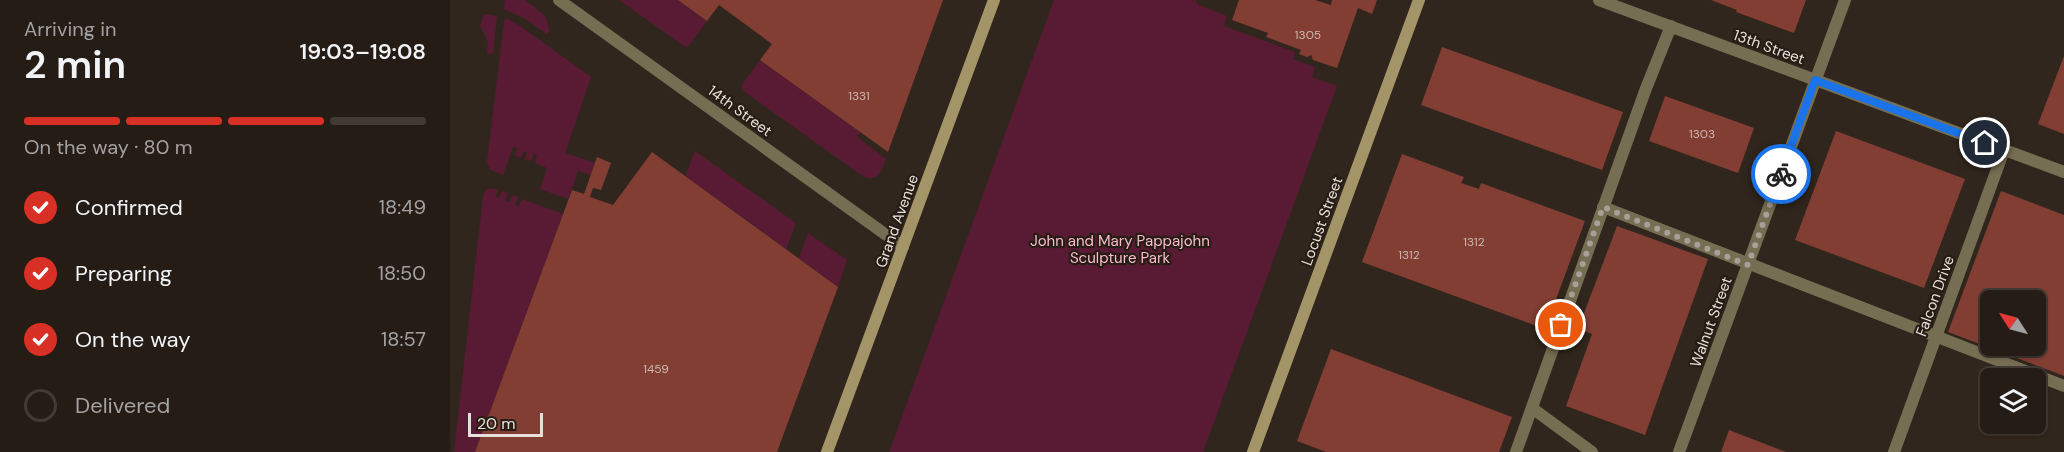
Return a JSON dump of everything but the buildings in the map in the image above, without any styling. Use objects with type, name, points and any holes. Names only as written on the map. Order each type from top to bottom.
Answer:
[{"type":"main road","name":"Grand Avenue","points":[[827,452],[994,0]]},
{"type":"main road","name":"Locust Street","points":[[1253,452],[1419,0]]},
{"type":"street","name":"14th Street","points":[[559,0],[903,247]]},
{"type":"street","name":"13th Street","points":[[1599,0],[2064,172]]},
{"type":"street","name":"Walnut Street","points":[[1679,452],[1845,0]]},
{"type":"street","points":[[1516,452],[1603,207],[1671,26]]},
{"type":"street","name":"Falcon Drive","points":[[1894,452],[2004,150]]},
{"type":"street","points":[[1603,207],[2064,386]]},
{"type":"street","points":[[1532,408],[1592,452]]},
{"type":"green space","points":[[505,0],[525,0],[545,16],[550,30],[547,34],[524,18],[504,9]]},
{"type":"green space","points":[[619,0],[678,0],[707,21],[687,48]]},
{"type":"green space","name":"John and Mary Pappajohn Sculpture Park","points":[[1054,0],[1196,0],[1197,4],[1227,16],[1224,26],[1295,52],[1293,59],[1315,67],[1312,77],[1337,86],[1203,452],[889,452]]},
{"type":"green space","points":[[484,14],[497,16],[493,54],[487,53],[488,42],[480,25]]},
{"type":"green space","points":[[506,18],[591,77],[565,153],[595,163],[591,175],[578,171],[568,199],[540,189],[547,168],[535,163],[537,155],[534,154],[531,161],[525,159],[527,152],[524,151],[521,158],[515,155],[517,148],[513,147],[503,175],[491,170],[487,162]]},
{"type":"green space","points":[[760,60],[860,132],[857,137],[886,159],[879,174],[873,178],[864,177],[745,92],[741,86]]},
{"type":"green space","points":[[695,151],[796,223],[786,249],[685,176]]},
{"type":"green space","points":[[487,189],[498,190],[496,197],[499,198],[502,191],[508,193],[505,201],[509,202],[512,195],[518,197],[515,205],[519,206],[522,199],[563,214],[475,452],[454,452],[483,196]]},
{"type":"green space","points":[[808,233],[847,260],[838,287],[799,258]]},
{"type":"way so far","points":[[1561,325],[1603,207],[1748,265],[1781,174]]},
{"type":"route","points":[[1781,174],[1815,80],[1985,143]]}]
